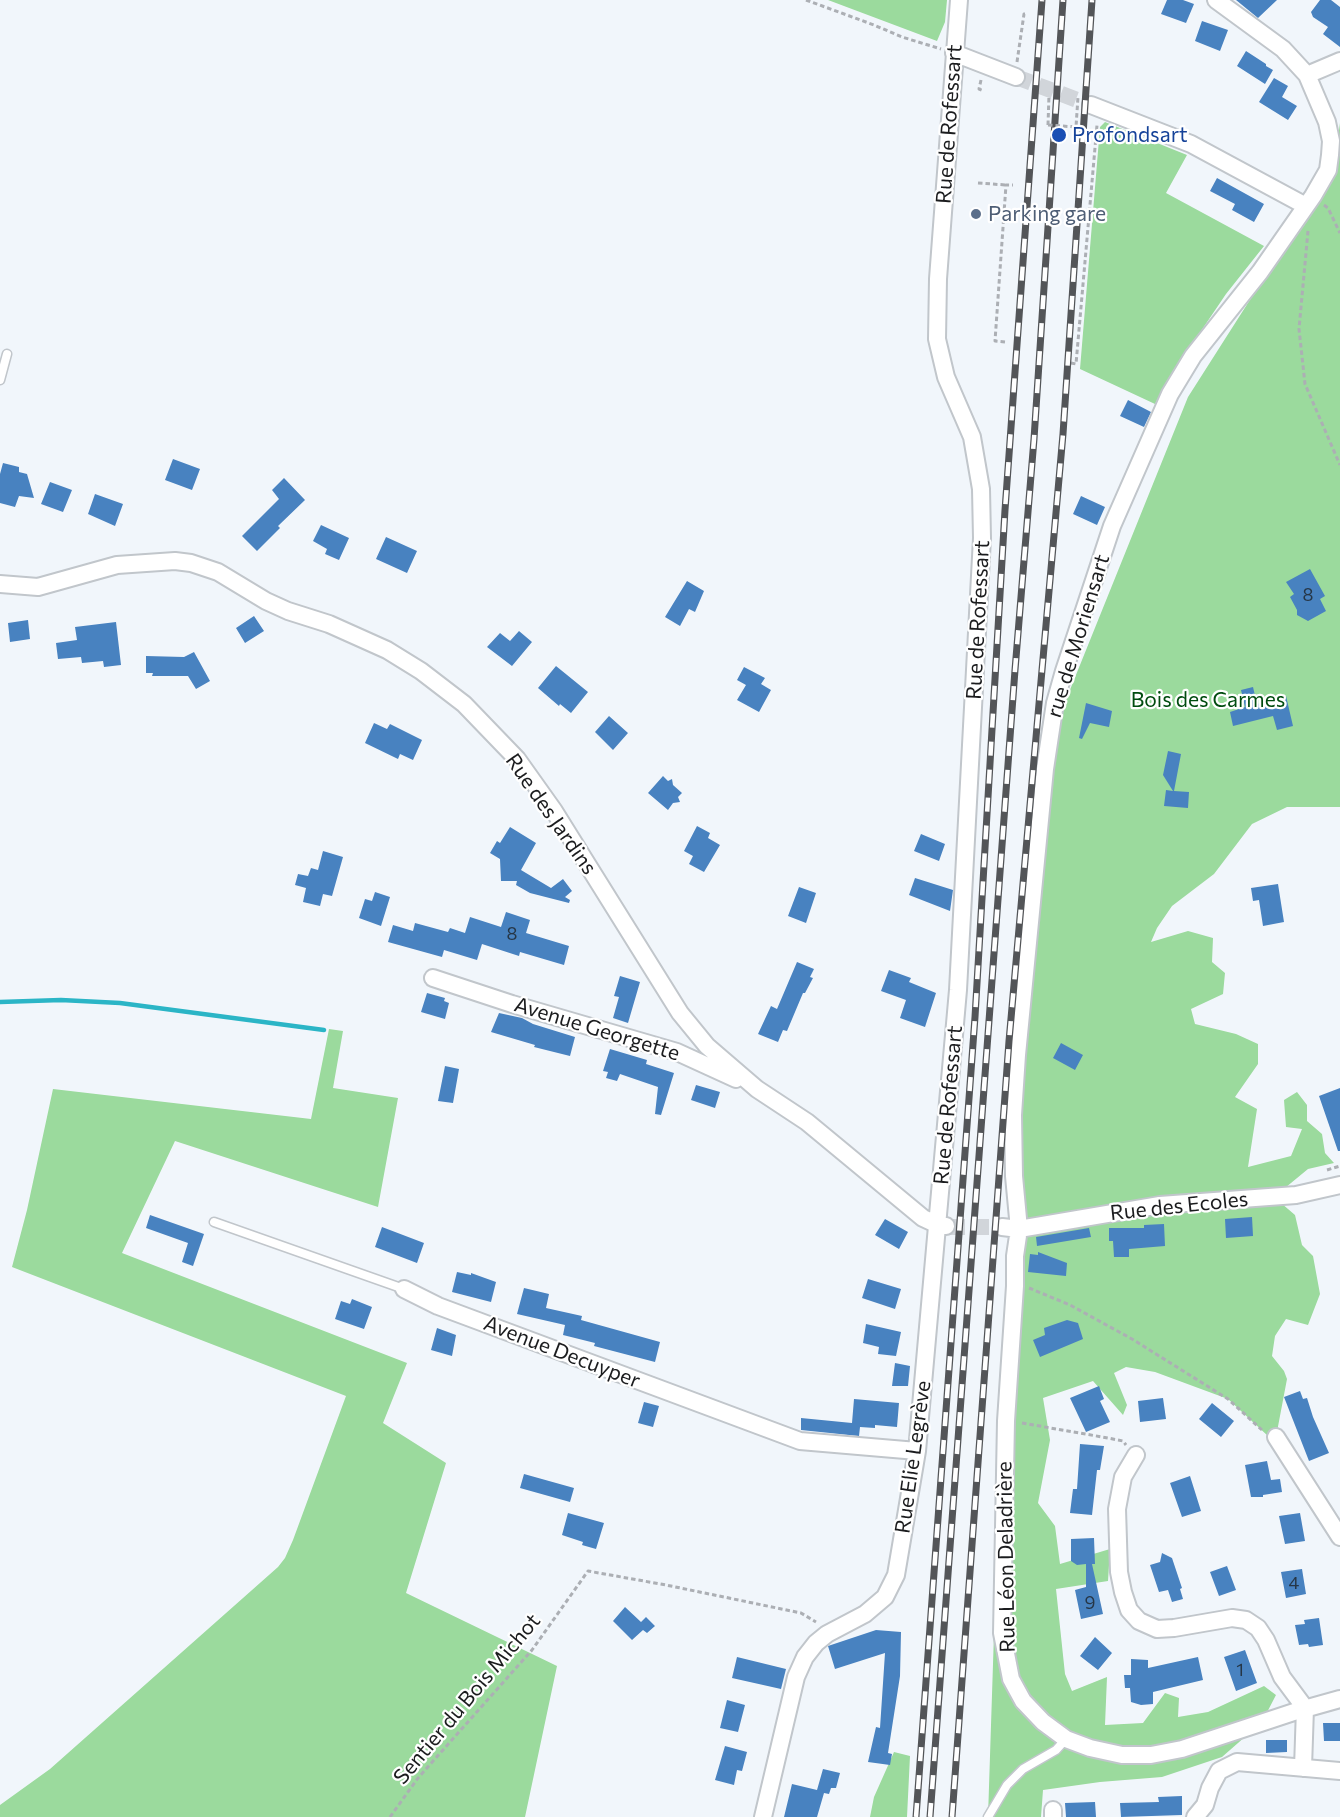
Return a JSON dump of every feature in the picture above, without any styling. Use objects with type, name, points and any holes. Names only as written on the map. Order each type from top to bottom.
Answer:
[{"type":"street","name":"Rue de Rofessart","points":[[935,1246],[944,1226],[982,538],[981,489],[972,437],[946,377],[937,339],[938,279],[959,0]]},
{"type":"street","points":[[1089,103],[1191,144],[1310,201],[1328,170],[1331,141],[1324,111],[1306,75],[1283,49],[1216,0]]},
{"type":"street","points":[[954,53],[1016,70]]},
{"type":"street","points":[[1306,75],[1340,61]]},
{"type":"street","name":"rue de Moriensart","points":[[1019,1229],[1014,1176],[1013,1116],[1017,1055],[1048,748],[1055,704],[1064,671],[1112,526],[1173,388],[1194,356],[1260,272],[1310,201]]},
{"type":"street","name":"Rue des Jardins","points":[[0,584],[38,587],[117,565],[175,561],[191,563],[218,572],[266,601],[288,611],[329,624],[387,650],[422,671],[464,704],[517,759],[554,812],[680,1013],[708,1046],[757,1089],[807,1122],[923,1218],[944,1226]]},
{"type":"street","name":"Avenue Georgette","points":[[433,978],[512,1004],[677,1052],[757,1089]]},
{"type":"street","name":"Rue des Ecoles","points":[[1019,1229],[1160,1205],[1296,1195],[1340,1185]]},
{"type":"street","points":[[1002,1227],[1019,1229]]},
{"type":"street","name":"Rue Léon Deladrière","points":[[1019,1229],[1015,1256],[1006,1421],[1002,1633],[1011,1679],[1023,1701],[1043,1722],[1066,1739],[1090,1748],[1122,1755],[1151,1755],[1182,1749],[1305,1708],[1340,1699]]},
{"type":"street","name":"Rue Elie Legrève","points":[[763,1817],[796,1677],[805,1657],[827,1634],[865,1614],[885,1597],[896,1575],[917,1451],[935,1246]]},
{"type":"street","name":"Avenue Decuyper","points":[[404,1289],[438,1306],[800,1441],[917,1451]]},
{"type":"street","points":[[1276,1437],[1340,1537]]},
{"type":"street","points":[[1136,1455],[1123,1477],[1118,1509],[1119,1572],[1130,1610],[1139,1621],[1157,1629],[1232,1618],[1249,1622],[1262,1632],[1282,1677],[1305,1708],[1303,1768]]},
{"type":"street","points":[[1195,1817],[1205,1805],[1210,1788],[1219,1772],[1237,1761],[1340,1770]]},
{"type":"lane","points":[[0,380],[7,354]]},
{"type":"lane","name":"Avenue Decuyper","points":[[214,1222],[404,1289]]},
{"type":"lane","points":[[988,1817],[1007,1785],[1023,1769],[1056,1750],[1066,1739]]},
{"type":"path","points":[[806,0],[902,37],[954,53]]},
{"type":"path","points":[[1016,70],[1024,14],[1028,14]]},
{"type":"path","points":[[1049,95],[1048,125],[1076,127],[1089,103]]},
{"type":"path","points":[[1071,363],[1076,364],[1089,103]]},
{"type":"path","points":[[978,183],[1012,185]]},
{"type":"path","points":[[1005,342],[995,341],[1006,184]]},
{"type":"path","points":[[1340,233],[1328,208],[1310,201],[1299,329],[1305,384],[1340,465]]},
{"type":"path","points":[[1015,1286],[1025,1286],[1046,1294],[1132,1339],[1228,1399],[1268,1436],[1276,1437]]},
{"type":"path","points":[[1006,1421],[1108,1438]]},
{"type":"path","name":"Sentier du Bois Michot","points":[[390,1817],[418,1778],[532,1650],[588,1571],[801,1613],[827,1634]]},
{"type":"green space","points":[[828,0],[947,0],[945,22],[937,41]]},
{"type":"green space","points":[[1105,122],[1187,155],[1166,193],[1264,246],[1226,294],[1174,371],[1155,404],[1080,369],[1100,127]]},
{"type":"green space","name":"Bois des Carmes","points":[[1340,123],[1340,807],[1287,807],[1252,824],[1214,874],[1172,906],[1157,928],[1151,942],[1188,931],[1213,938],[1212,962],[1225,973],[1223,994],[1191,1009],[1195,1024],[1236,1034],[1258,1044],[1258,1064],[1235,1097],[1257,1109],[1248,1167],[1291,1156],[1302,1129],[1286,1127],[1284,1100],[1297,1092],[1307,1105],[1307,1121],[1322,1134],[1325,1153],[1334,1163],[1308,1169],[1274,1197],[1295,1215],[1302,1245],[1313,1256],[1320,1294],[1308,1325],[1286,1319],[1275,1336],[1272,1356],[1284,1371],[1287,1379],[1276,1437],[1268,1436],[1228,1399],[1155,1372],[1126,1367],[1114,1373],[1127,1405],[1123,1415],[1093,1381],[1043,1398],[1050,1440],[1038,1503],[1055,1526],[1060,1564],[1110,1549],[1108,1581],[1056,1589],[1065,1674],[1072,1691],[1107,1677],[1105,1725],[1143,1723],[1165,1693],[1179,1698],[1178,1717],[1208,1712],[1264,1686],[1276,1695],[1262,1722],[1222,1757],[1162,1777],[1043,1790],[1041,1817],[988,1817],[996,1572],[1018,1097],[1053,732],[1188,397],[1334,168]]},
{"type":"green space","points":[[329,1029],[343,1031],[333,1088],[398,1098],[378,1207],[175,1141],[122,1253],[407,1363],[383,1423],[446,1463],[406,1593],[557,1666],[525,1817],[0,1817],[0,1805],[50,1769],[278,1567],[293,1540],[346,1396],[12,1267],[27,1210],[53,1089],[311,1119]]},
{"type":"green space","points":[[894,1752],[910,1756],[907,1817],[870,1817],[874,1797]]},
{"type":"building","points":[[1167,0],[1183,0],[1194,4],[1186,23],[1161,14]]},
{"type":"building","points":[[1236,0],[1277,0],[1258,18]]},
{"type":"building","points":[[1320,0],[1331,0],[1340,7],[1340,47],[1323,34],[1328,27],[1313,17],[1311,12]]},
{"type":"building","points":[[1202,21],[1228,30],[1220,51],[1195,41]]},
{"type":"building","points":[[1246,51],[1273,70],[1265,84],[1237,66]]},
{"type":"building","points":[[1274,78],[1288,86],[1282,97],[1297,106],[1288,120],[1259,102]]},
{"type":"building","points":[[1217,178],[1264,204],[1254,222],[1232,210],[1235,204],[1210,191]]},
{"type":"building","points":[[1128,400],[1151,412],[1144,427],[1120,416]]},
{"type":"building","points":[[173,459],[200,469],[192,490],[165,480]]},
{"type":"building","points":[[3,463],[19,467],[19,472],[27,474],[34,498],[19,496],[15,507],[0,503],[0,474]]},
{"type":"building","points":[[284,478],[305,500],[278,526],[280,528],[257,551],[242,536],[279,499],[272,490]]},
{"type":"building","points":[[50,482],[72,490],[63,512],[41,504]]},
{"type":"building","points":[[95,494],[123,504],[115,526],[88,514]]},
{"type":"building","points":[[1081,496],[1105,507],[1097,525],[1073,514]]},
{"type":"building","points":[[321,525],[349,538],[339,560],[325,554],[327,549],[313,541]]},
{"type":"building","points":[[386,537],[417,551],[407,573],[376,559]]},
{"type":"building","points":[[1310,569],[1325,596],[1320,599],[1326,611],[1308,621],[1297,615],[1297,610],[1290,597],[1294,594],[1286,582]]},
{"type":"building","points":[[687,581],[704,591],[695,612],[689,609],[680,626],[665,617]]},
{"type":"building","points":[[254,616],[264,631],[245,643],[236,628]]},
{"type":"building","points":[[28,620],[30,639],[10,642],[8,623]]},
{"type":"building","points":[[116,622],[121,665],[104,667],[103,661],[82,663],[81,657],[58,659],[56,643],[77,640],[75,627]]},
{"type":"building","points":[[519,631],[532,642],[512,666],[487,647],[500,633],[510,641]]},
{"type":"building","points":[[194,652],[210,681],[196,689],[188,676],[152,676],[153,673],[146,673],[146,656],[184,657]]},
{"type":"building","points":[[556,666],[588,692],[571,713],[538,688]]},
{"type":"building","points":[[744,667],[765,678],[761,684],[771,690],[759,712],[737,700],[746,685],[737,680]]},
{"type":"building","points":[[1253,687],[1257,704],[1286,696],[1293,726],[1277,730],[1273,716],[1233,726],[1230,712],[1245,707],[1241,690]]},
{"type":"building","points":[[1086,703],[1112,711],[1109,727],[1090,723],[1082,739],[1079,738]]},
{"type":"building","points":[[609,716],[628,733],[613,750],[595,732]]},
{"type":"building","points":[[374,723],[387,729],[390,724],[422,740],[413,760],[400,754],[398,759],[365,743]]},
{"type":"building","points":[[1168,751],[1181,754],[1174,791],[1189,792],[1188,808],[1164,806],[1166,790],[1173,791],[1163,775]]},
{"type":"building","points":[[663,776],[668,781],[672,779],[673,785],[682,793],[678,797],[680,802],[673,803],[668,810],[648,793]]},
{"type":"building","points":[[697,826],[710,833],[708,838],[720,845],[704,872],[689,864],[693,856],[684,851]]},
{"type":"building","points":[[510,827],[536,843],[521,870],[551,888],[563,879],[572,891],[565,897],[570,900],[569,903],[530,893],[516,885],[517,881],[501,881],[500,859],[490,853],[497,841],[500,843]]},
{"type":"building","points":[[921,834],[945,844],[939,861],[914,851]]},
{"type":"building","points":[[323,851],[343,857],[332,896],[323,894],[320,906],[303,902],[306,888],[295,885],[298,874],[308,876],[311,868],[318,870]]},
{"type":"building","points":[[915,878],[953,890],[950,911],[909,895]]},
{"type":"building","points":[[1278,884],[1284,922],[1263,926],[1259,900],[1253,901],[1251,888]]},
{"type":"building","points":[[799,887],[816,893],[806,923],[788,916]]},
{"type":"building","points":[[375,892],[390,897],[381,926],[359,918],[365,899],[372,901]]},
{"type":"building","points":[[506,912],[530,920],[526,933],[569,946],[564,965],[520,952],[519,956],[482,944],[477,960],[444,950],[442,957],[388,942],[393,925],[413,931],[415,923],[448,932],[450,928],[465,933],[470,917],[501,927]]},
{"type":"building","points":[[797,962],[814,969],[810,977],[813,978],[803,993],[787,1031],[783,1030],[778,1042],[758,1034],[771,1006],[777,1009]]},
{"type":"building","points":[[889,970],[911,978],[909,982],[936,993],[925,1027],[900,1018],[906,1000],[881,991]]},
{"type":"building","points":[[620,976],[640,982],[628,1023],[613,1018],[619,997],[614,996]]},
{"type":"building","points":[[427,993],[445,998],[444,1001],[449,1003],[445,1019],[421,1012]]},
{"type":"building","points":[[499,1013],[522,1018],[533,1024],[575,1037],[570,1056],[534,1047],[535,1045],[491,1032]]},
{"type":"building","points":[[1061,1043],[1083,1055],[1075,1070],[1053,1058]]},
{"type":"building","points":[[610,1049],[647,1060],[646,1064],[674,1073],[661,1115],[655,1114],[658,1087],[620,1074],[617,1081],[606,1078],[608,1072],[603,1071]]},
{"type":"building","points":[[445,1066],[459,1069],[453,1103],[438,1101]]},
{"type":"building","points":[[696,1085],[720,1092],[715,1108],[691,1100]]},
{"type":"building","points":[[1340,1088],[1340,1151],[1338,1151],[1319,1096]]},
{"type":"building","points":[[150,1215],[204,1234],[193,1266],[182,1262],[188,1243],[146,1228]]},
{"type":"building","points":[[1252,1217],[1253,1236],[1226,1238],[1225,1219]]},
{"type":"building","points":[[885,1219],[908,1232],[899,1249],[875,1235]]},
{"type":"building","points":[[1164,1224],[1165,1246],[1129,1249],[1129,1257],[1114,1257],[1113,1241],[1109,1241],[1109,1228],[1144,1228],[1144,1225]]},
{"type":"building","points":[[382,1227],[424,1243],[417,1263],[375,1247]]},
{"type":"building","points":[[1089,1228],[1091,1237],[1037,1246],[1036,1237]]},
{"type":"building","points":[[1038,1252],[1067,1263],[1066,1276],[1028,1272],[1030,1254],[1038,1255]]},
{"type":"building","points":[[457,1272],[471,1275],[471,1273],[496,1282],[491,1302],[452,1292]]},
{"type":"building","points":[[868,1279],[901,1289],[895,1309],[862,1298]]},
{"type":"building","points":[[524,1288],[549,1294],[546,1308],[582,1316],[581,1320],[660,1342],[655,1362],[594,1346],[595,1343],[563,1335],[565,1325],[517,1314]]},
{"type":"building","points":[[352,1299],[372,1307],[364,1329],[335,1319],[341,1301],[350,1304]]},
{"type":"building","points":[[1067,1320],[1078,1323],[1083,1339],[1040,1357],[1033,1340],[1045,1335],[1044,1328]]},
{"type":"building","points":[[866,1324],[901,1332],[896,1356],[878,1354],[879,1347],[863,1343]]},
{"type":"building","points":[[437,1328],[456,1335],[452,1356],[431,1350]]},
{"type":"building","points":[[895,1363],[910,1366],[908,1386],[892,1386]]},
{"type":"building","points":[[1099,1386],[1104,1399],[1100,1401],[1110,1422],[1086,1432],[1070,1398]]},
{"type":"building","points":[[1300,1391],[1303,1399],[1307,1398],[1329,1453],[1309,1461],[1284,1397]]},
{"type":"building","points":[[1163,1398],[1166,1419],[1140,1422],[1138,1401]]},
{"type":"building","points":[[854,1399],[899,1403],[897,1427],[875,1425],[875,1428],[860,1427],[859,1436],[801,1430],[801,1418],[852,1423]]},
{"type":"building","points":[[644,1402],[659,1406],[653,1427],[638,1423]]},
{"type":"building","points":[[1212,1403],[1234,1421],[1221,1437],[1199,1419]]},
{"type":"building","points":[[1080,1444],[1104,1446],[1100,1470],[1097,1470],[1092,1515],[1070,1513],[1073,1489],[1077,1489]]},
{"type":"building","points":[[1267,1461],[1271,1480],[1280,1479],[1282,1492],[1263,1495],[1263,1497],[1251,1497],[1245,1465]]},
{"type":"building","points":[[524,1474],[574,1488],[570,1502],[520,1488]]},
{"type":"building","points":[[1190,1476],[1201,1511],[1182,1517],[1170,1483]]},
{"type":"building","points":[[568,1513],[604,1523],[596,1549],[562,1535]]},
{"type":"building","points":[[1300,1513],[1305,1541],[1285,1544],[1279,1516]]},
{"type":"building","points":[[1094,1538],[1095,1564],[1092,1564],[1103,1614],[1081,1619],[1075,1590],[1086,1587],[1086,1564],[1077,1565],[1071,1561],[1071,1539]]},
{"type":"building","points":[[1162,1553],[1172,1558],[1182,1588],[1180,1589],[1183,1599],[1172,1602],[1168,1590],[1159,1592],[1150,1565],[1160,1562]]},
{"type":"building","points":[[1227,1566],[1236,1590],[1219,1596],[1210,1572]]},
{"type":"building","points":[[1302,1569],[1306,1594],[1286,1598],[1281,1572]]},
{"type":"building","points":[[625,1607],[641,1622],[646,1617],[655,1626],[647,1633],[643,1630],[632,1640],[613,1621]]},
{"type":"building","points":[[1319,1618],[1323,1645],[1309,1647],[1308,1644],[1299,1645],[1295,1625],[1305,1624],[1304,1620]]},
{"type":"building","points":[[876,1630],[901,1632],[900,1676],[888,1753],[892,1754],[890,1765],[868,1762],[876,1727],[880,1728],[885,1653],[835,1669],[828,1646]]},
{"type":"building","points":[[1095,1637],[1112,1653],[1098,1670],[1080,1656]]},
{"type":"building","points":[[1245,1650],[1257,1683],[1236,1691],[1224,1657]]},
{"type":"building","points":[[737,1657],[786,1669],[781,1689],[732,1678]]},
{"type":"building","points":[[1198,1657],[1203,1680],[1153,1692],[1153,1704],[1141,1705],[1131,1702],[1130,1688],[1125,1688],[1124,1675],[1131,1675],[1131,1659],[1148,1660],[1148,1668]]},
{"type":"building","points":[[727,1700],[745,1705],[738,1732],[720,1728]]},
{"type":"building","points":[[1323,1723],[1340,1723],[1340,1741],[1324,1741]]},
{"type":"building","points":[[1266,1740],[1287,1740],[1287,1752],[1266,1753]]},
{"type":"building","points":[[725,1746],[747,1752],[742,1771],[737,1770],[734,1785],[715,1780]]},
{"type":"building","points":[[823,1769],[840,1773],[836,1788],[831,1788],[829,1794],[824,1793],[817,1817],[784,1817],[792,1784],[817,1790]]},
{"type":"building","points":[[1182,1796],[1182,1815],[1121,1817],[1120,1803],[1159,1802],[1158,1797]]},
{"type":"building","points":[[1095,1802],[1096,1817],[1066,1817],[1065,1803]]},
{"type":"waterway","points":[[0,1002],[61,1000],[120,1003],[324,1030]]},
{"type":"tunnel","points":[[1016,77],[1091,105]]},
{"type":"tunnel","points":[[949,1227],[1002,1227]]},
{"type":"railway","points":[[916,1817],[975,1017],[1005,510],[1042,0]]},
{"type":"railway","points":[[930,1817],[1034,439],[1063,0]]},
{"type":"railway","points":[[952,1817],[1009,1041],[1063,434],[1092,0]]},
{"type":"place","name":"Profondsart","points":[[1059,135]]},
{"type":"place","name":"Parking gare","points":[[976,214]]}]
